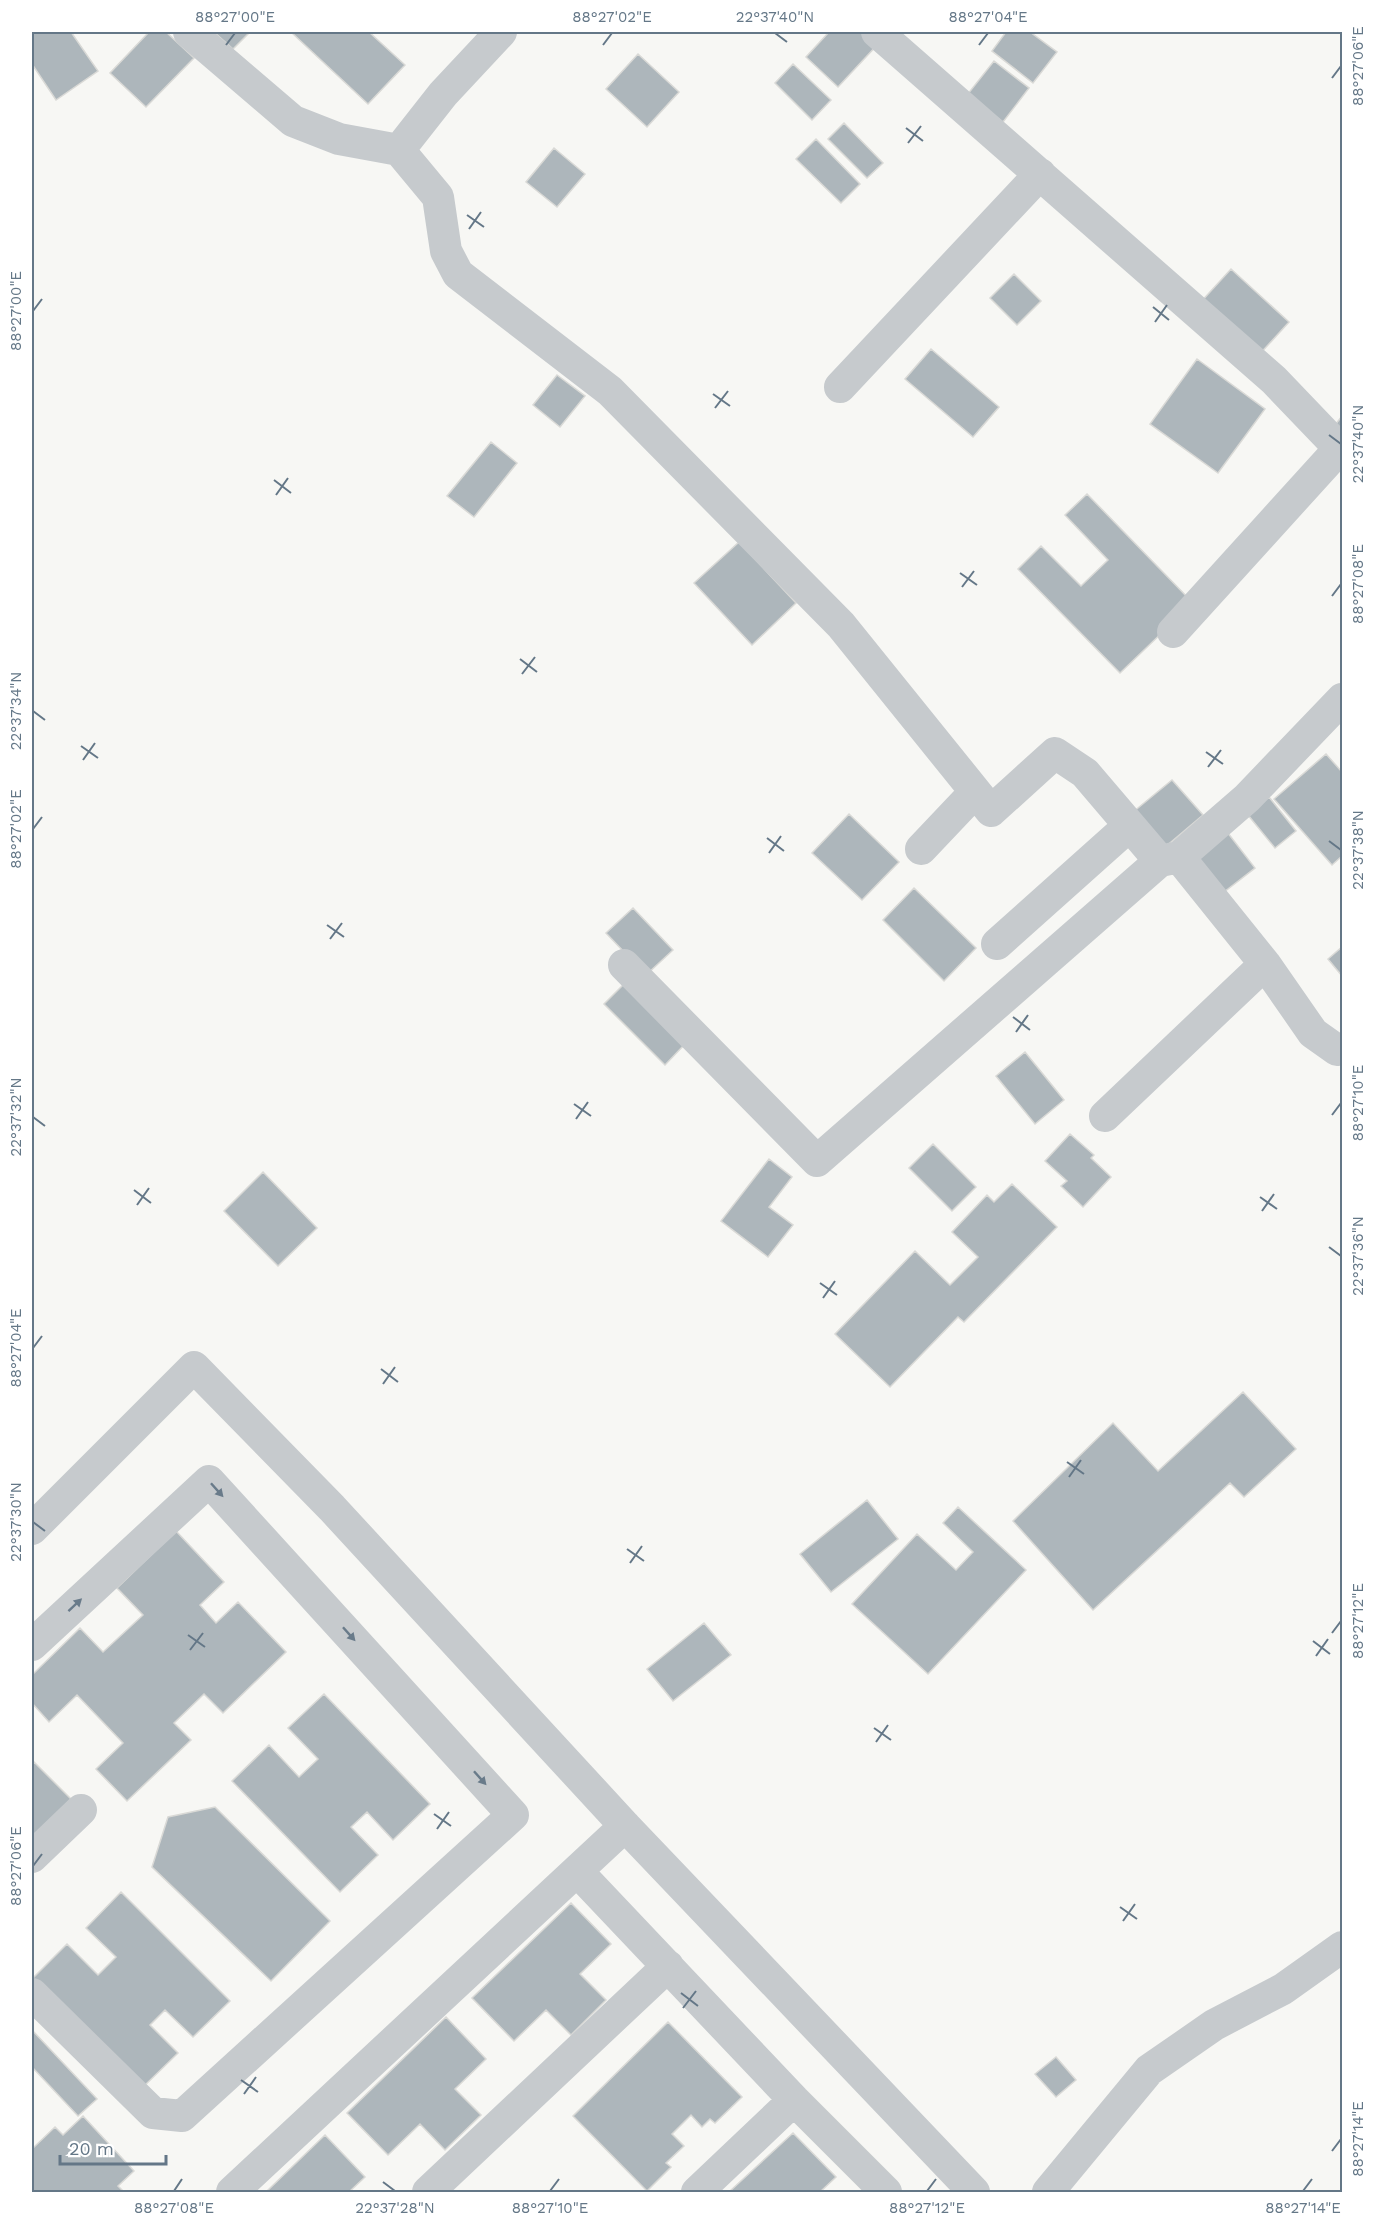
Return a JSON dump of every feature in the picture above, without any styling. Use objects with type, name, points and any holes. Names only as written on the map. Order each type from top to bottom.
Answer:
[{"type":"street","points":[[189,32],[293,121],[339,139],[399,150],[438,197],[446,251],[458,274],[610,391],[840,625],[991,811],[1055,753],[1085,773],[1130,826],[1169,859],[1265,964],[1313,1033],[1337,1050],[1342,1049]]},
{"type":"street","points":[[399,150],[443,94],[501,32]]},
{"type":"street","points":[[877,32],[1275,380],[1341,450],[1173,632]]},
{"type":"street","points":[[840,387],[1040,174]]},
{"type":"street","points":[[624,965],[817,1161],[1169,859],[1247,798],[1342,699]]},
{"type":"street","points":[[921,849],[975,792]]},
{"type":"street","points":[[997,944],[1130,826]]},
{"type":"street","points":[[1105,1116],[1265,964]]},
{"type":"street","points":[[32,1529],[194,1367],[332,1508],[625,1827],[974,2193]]},
{"type":"street","points":[[32,1645],[209,1481],[513,1815],[182,2116],[153,2113],[32,1994]]},
{"type":"street","points":[[32,1857],[81,1810]]},
{"type":"street","points":[[232,2193],[625,1827]]},
{"type":"street","points":[[578,1872],[794,2100],[886,2193]]},
{"type":"street","points":[[1048,2193],[1149,2070],[1214,2025],[1283,1989],[1342,1947]]},
{"type":"street","points":[[428,2193],[668,1966]]},
{"type":"street","points":[[697,2193],[794,2100]]},
{"type":"building","points":[[32,32],[71,32],[98,71],[56,100],[32,64]]},
{"type":"building","points":[[149,32],[166,32],[194,58],[146,107],[110,73]]},
{"type":"building","points":[[214,32],[250,32],[233,49]]},
{"type":"building","points":[[291,32],[369,32],[405,65],[368,104]]},
{"type":"building","points":[[829,32],[866,32],[879,43],[838,87],[806,57]]},
{"type":"building","points":[[1006,32],[1030,32],[1057,52],[1033,83],[992,51]]},
{"type":"building","points":[[638,54],[679,92],[647,127],[606,89]]},
{"type":"building","points":[[994,61],[1029,88],[1003,122],[967,95]]},
{"type":"building","points":[[793,64],[831,100],[812,120],[775,83]]},
{"type":"building","points":[[844,123],[883,163],[867,178],[828,139]]},
{"type":"building","points":[[816,139],[860,184],[841,203],[796,159]]},
{"type":"building","points":[[554,148],[585,174],[557,207],[526,182]]},
{"type":"building","points":[[1231,269],[1289,322],[1257,357],[1199,304]]},
{"type":"building","points":[[1014,274],[1041,301],[1017,325],[990,298]]},
{"type":"building","points":[[931,349],[999,407],[973,437],[905,379]]},
{"type":"building","points":[[1197,359],[1265,409],[1218,473],[1150,424]]},
{"type":"building","points":[[557,375],[585,396],[560,427],[533,405]]},
{"type":"building","points":[[1342,416],[1342,437],[1332,429]]},
{"type":"building","points":[[491,442],[517,463],[474,517],[447,496]]},
{"type":"building","points":[[1087,494],[1193,603],[1120,673],[1018,569],[1041,546],[1081,586],[1108,560],[1065,515]]},
{"type":"building","points":[[739,542],[796,603],[752,645],[694,583]]},
{"type":"building","points":[[1326,754],[1342,772],[1342,856],[1332,865],[1274,799]]},
{"type":"building","points":[[1172,780],[1203,815],[1158,853],[1127,817]]},
{"type":"building","points":[[1269,797],[1296,831],[1275,848],[1248,815]]},
{"type":"building","points":[[849,814],[899,862],[862,900],[812,853]]},
{"type":"building","points":[[1224,828],[1255,868],[1224,892],[1193,853]]},
{"type":"building","points":[[914,888],[976,948],[944,981],[883,920]]},
{"type":"building","points":[[633,908],[673,950],[646,975],[606,933]]},
{"type":"building","points":[[1342,947],[1342,976],[1328,959]]},
{"type":"building","points":[[625,983],[685,1044],[665,1065],[604,1004]]},
{"type":"building","points":[[1025,1052],[1064,1100],[1035,1124],[996,1076]]},
{"type":"building","points":[[1070,1134],[1094,1155],[1091,1158],[1111,1177],[1083,1207],[1061,1186],[1067,1181],[1045,1161]]},
{"type":"building","points":[[933,1144],[976,1187],[952,1211],[909,1168]]},
{"type":"building","points":[[769,1159],[792,1177],[769,1207],[793,1225],[768,1257],[721,1221]]},
{"type":"building","points":[[263,1172],[317,1228],[278,1266],[224,1211]]},
{"type":"building","points":[[1012,1184],[1057,1227],[964,1322],[958,1317],[890,1387],[835,1334],[915,1251],[950,1285],[978,1257],[952,1232],[987,1195],[994,1202]]},
{"type":"building","points":[[1243,1392],[1296,1449],[1244,1497],[1230,1483],[1093,1610],[1013,1521],[1113,1423],[1158,1471]]},
{"type":"building","points":[[867,1500],[898,1539],[831,1592],[800,1554]]},
{"type":"building","points":[[958,1507],[1026,1570],[928,1674],[852,1604],[917,1534],[956,1570],[973,1552],[943,1523]]},
{"type":"building","points":[[176,1531],[224,1582],[200,1605],[216,1623],[238,1602],[286,1652],[223,1713],[204,1694],[174,1723],[191,1740],[127,1801],[96,1769],[123,1743],[77,1695],[49,1722],[32,1703],[32,1675],[80,1628],[103,1652],[143,1615],[117,1588]]},
{"type":"building","points":[[704,1623],[731,1655],[673,1701],[647,1669]]},
{"type":"building","points":[[324,1694],[430,1804],[393,1840],[367,1812],[351,1827],[378,1855],[340,1892],[232,1781],[269,1745],[299,1777],[318,1759],[288,1728]]},
{"type":"building","points":[[34,1762],[71,1799],[32,1838],[32,1765]]},
{"type":"building","points":[[215,1807],[330,1921],[271,1981],[152,1867],[168,1817]]},
{"type":"building","points":[[121,1892],[230,2001],[193,2037],[165,2010],[150,2025],[178,2053],[140,2090],[32,1979],[67,1944],[98,1975],[116,1957],[86,1928]]},
{"type":"building","points":[[571,1903],[611,1944],[580,1974],[606,2000],[571,2035],[546,2010],[514,2041],[472,1998]]},
{"type":"building","points":[[446,2017],[486,2059],[455,2089],[481,2115],[445,2150],[420,2124],[388,2155],[347,2113]]},
{"type":"building","points":[[668,2022],[742,2097],[715,2123],[710,2119],[702,2127],[691,2115],[672,2134],[684,2146],[666,2163],[671,2167],[647,2191],[573,2116]]},
{"type":"building","points":[[32,2030],[97,2099],[78,2116],[32,2067]]},
{"type":"building","points":[[1056,2057],[1076,2080],[1056,2097],[1035,2074]]},
{"type":"building","points":[[83,2116],[134,2171],[118,2186],[124,2192],[32,2192],[32,2149],[55,2127],[63,2135]]},
{"type":"building","points":[[793,2133],[836,2177],[820,2192],[729,2192]]},
{"type":"building","points":[[325,2135],[365,2177],[349,2192],[266,2192]]}]
